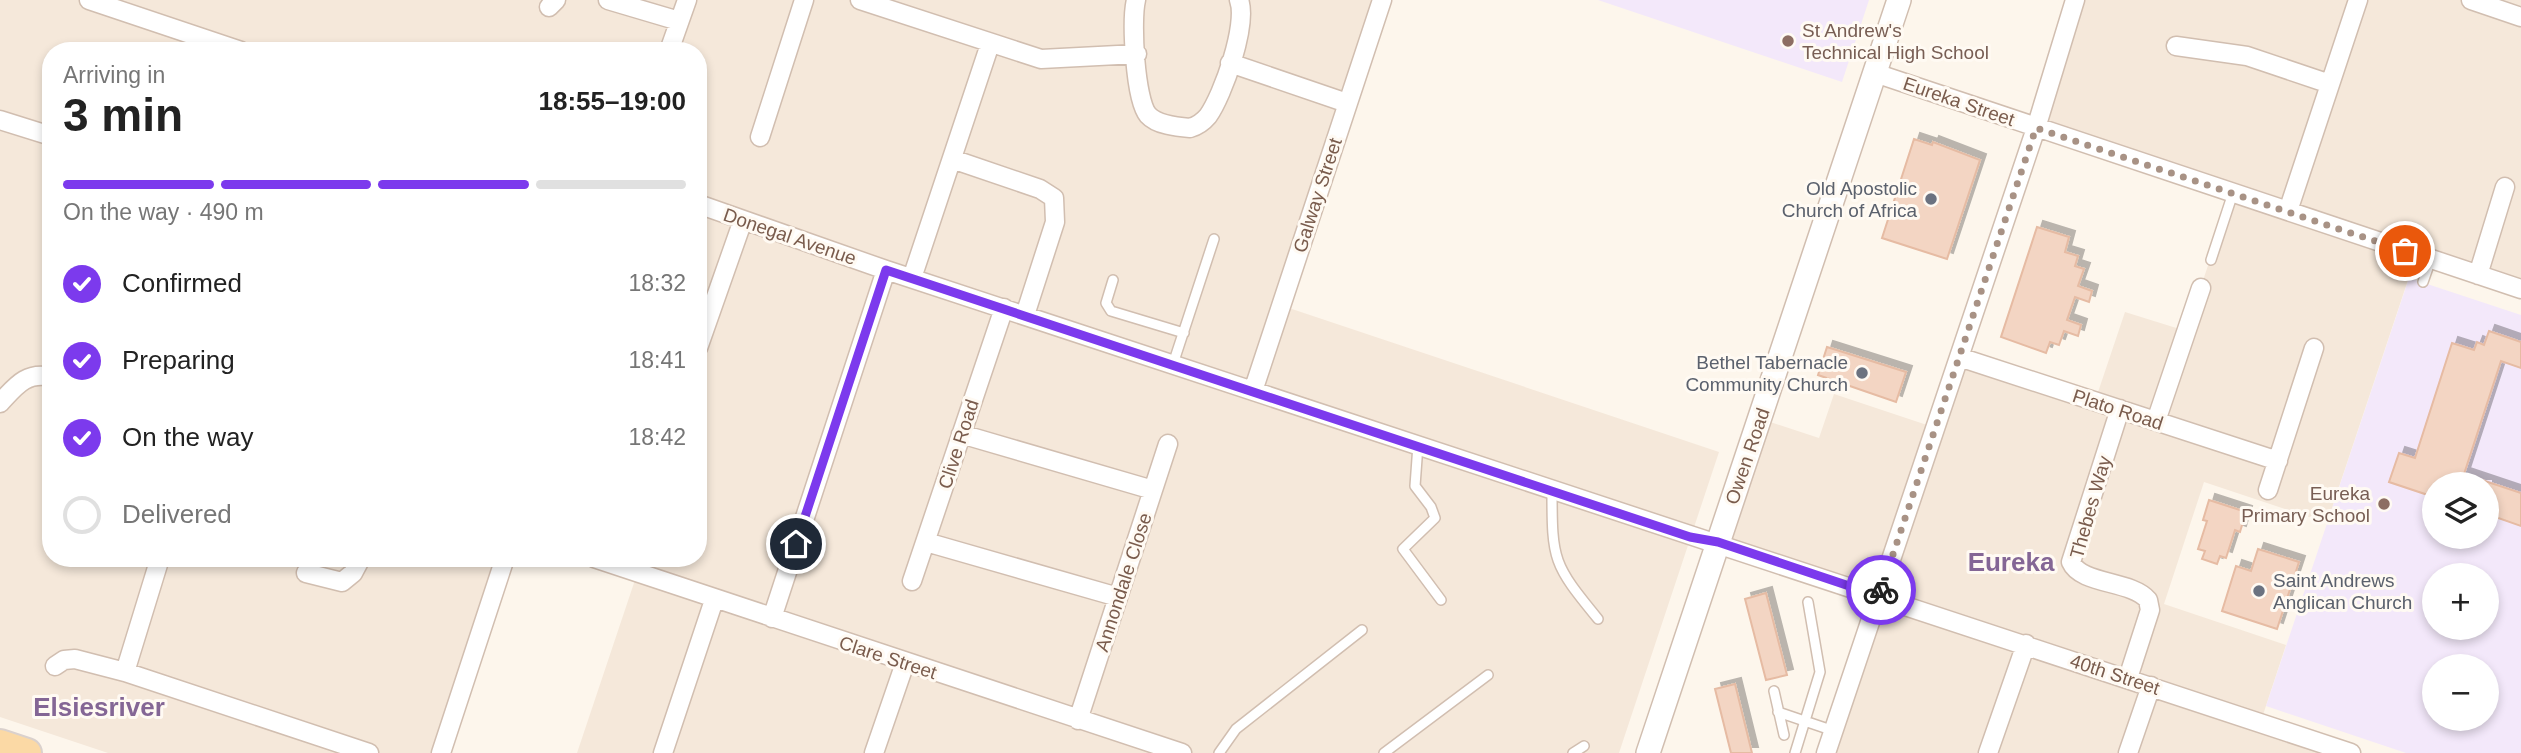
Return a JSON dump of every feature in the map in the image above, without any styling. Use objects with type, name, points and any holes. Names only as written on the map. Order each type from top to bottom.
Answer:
[{"type":"main road","points":[[0,744],[27,753]]},
{"type":"street","points":[[89,0],[142,8],[219,42]]},
{"type":"street","points":[[608,0],[679,21]]},
{"type":"street","points":[[672,42],[687,0]]},
{"type":"street","points":[[760,137],[804,0]]},
{"type":"street","points":[[860,0],[990,44],[1050,61],[1137,54]]},
{"type":"street","points":[[1136,0],[1133,14],[1141,100],[1146,112],[1155,121],[1183,128],[1198,125],[1206,118],[1230,63],[1242,21],[1239,0]]},
{"type":"street","name":"Galway Street","points":[[1253,391],[1382,0]]},
{"type":"street","name":"Owen Road","points":[[1648,753],[1899,0]]},
{"type":"street","points":[[1826,753],[2036,128],[2036,116],[2075,0]]},
{"type":"street","points":[[2288,211],[2358,0]]},
{"type":"street","points":[[2470,0],[2521,17]]},
{"type":"street","points":[[912,278],[990,44]]},
{"type":"street","points":[[2176,46],[2247,55],[2330,84]]},
{"type":"street","points":[[1230,63],[1347,103]]},
{"type":"street","name":"Eureka Street","points":[[1875,73],[2521,289]]},
{"type":"street","points":[[0,120],[42,133]]},
{"type":"street","points":[[952,159],[1040,189],[1054,198],[1055,222],[1025,315]]},
{"type":"street","points":[[2478,275],[2505,187]]},
{"type":"street","name":"Donegal Avenue","points":[[707,207],[886,270],[1690,537],[1718,542],[1879,596]]},
{"type":"street","points":[[707,322],[743,220]]},
{"type":"street","points":[[772,618],[886,270]]},
{"type":"street","points":[[2156,421],[2201,288]]},
{"type":"street","name":"Clive Road","points":[[912,581],[1004,308]]},
{"type":"street","points":[[2268,490],[2314,348]]},
{"type":"street","name":"Plato Road","points":[[1959,356],[2278,461]]},
{"type":"street","points":[[0,403],[25,378],[42,376]]},
{"type":"street","name":"Thebes Way","points":[[2120,409],[2071,562],[2078,572],[2138,593],[2148,600],[2150,610],[2128,678]]},
{"type":"street","points":[[961,434],[1153,490]]},
{"type":"street","name":"Annondale Close","points":[[1078,720],[1168,444]]},
{"type":"street","points":[[926,542],[1118,597]]},
{"type":"street","points":[[125,672],[155,567]]},
{"type":"street","points":[[306,573],[342,582],[356,567]]},
{"type":"street","points":[[441,753],[502,567]]},
{"type":"street","name":"Clare Street","points":[[637,567],[715,600],[1078,720],[1147,748],[1182,753]]},
{"type":"street","name":"40th Street","points":[[1879,596],[2351,753]]},
{"type":"street","points":[[663,753],[715,600]]},
{"type":"street","points":[[1988,753],[2026,644]]},
{"type":"street","points":[[55,666],[64,660],[75,659],[125,672],[369,753]]},
{"type":"street","points":[[874,753],[905,663]]},
{"type":"street","points":[[2128,753],[2151,686]]},
{"type":"lane","points":[[2211,260],[2233,193]]},
{"type":"lane","points":[[1173,364],[1214,239]]},
{"type":"lane","points":[[2423,282],[2431,259]]},
{"type":"lane","points":[[1113,280],[1106,303],[1111,311],[1184,333]]},
{"type":"lane","points":[[1418,445],[1413,479],[1435,518],[1403,549],[1441,600]]},
{"type":"lane","points":[[1552,490],[1552,529],[1556,558],[1575,591],[1598,619]]},
{"type":"lane","points":[[1795,753],[1820,671],[1808,602]]},
{"type":"lane","points":[[1219,753],[1236,729],[1362,631]]},
{"type":"lane","points":[[1384,753],[1488,675]]},
{"type":"lane","points":[[1774,691],[1784,735]]},
{"type":"lane","points":[[1779,712],[1833,730]]},
{"type":"lane","points":[[1573,753],[1584,746]]},
{"type":"shaded area","points":[[0,0],[1384,0],[1283,306],[1719,452],[1619,753],[577,753],[637,574],[617,567],[707,567],[707,42],[42,42],[42,567],[503,567],[442,753],[108,753],[0,717]]},
{"type":"shaded area","name":"St Andrew's Technical High School","points":[[1598,0],[1869,0],[1842,82]]},
{"type":"shaded area","points":[[2076,0],[2521,0],[2521,290],[2416,256],[2327,523],[2204,482],[2164,604],[2286,645],[2261,721],[2356,753],[1827,753],[1880,595],[1720,541],[1761,419],[1819,438],[1834,394],[1936,428],[1960,357],[2095,401],[2125,312],[2186,331],[2232,194],[2037,129]]},
{"type":"shaded area","name":"Eureka Primary School","points":[[2409,278],[2521,315],[2521,753],[2406,753],[2266,706]]},
{"type":"building","name":"Old Apostolic Church of Africa","points":[[1914,139],[1932,145],[1933,142],[1980,160],[1947,259],[1882,238]]},
{"type":"building","points":[[2037,227],[2069,237],[2065,252],[2078,256],[2075,266],[2084,269],[2078,286],[2092,291],[2089,302],[2075,297],[2067,320],[2081,325],[2078,336],[2064,331],[2059,345],[2050,342],[2046,353],[2001,337]]},
{"type":"building","points":[[2489,331],[2521,342],[2521,368],[2501,361],[2465,472],[2422,472],[2422,493],[2389,482],[2399,453],[2415,458],[2452,343],[2474,350],[2477,342],[2484,345]]},
{"type":"building","name":"Bethel Tabernacle Community Church","points":[[1827,347],[1906,372],[1896,402],[1818,375]]},
{"type":"building","points":[[2499,486],[2521,493],[2521,526],[2499,518]]},
{"type":"building","points":[[2209,500],[2246,512],[2240,532],[2235,530],[2226,558],[2220,556],[2217,564],[2202,559],[2205,551],[2198,549],[2207,521],[2203,520]]},
{"type":"building","name":"Saint Andrews Anglican Church","points":[[2258,549],[2299,562],[2277,629],[2222,611],[2236,566],[2251,571]]},
{"type":"building","points":[[1766,593],[1787,675],[1766,680],[1745,599]]},
{"type":"building","points":[[1735,684],[1752,753],[1731,753],[1715,689]]},
{"type":"way so far","points":[[1881,590],[2036,128],[2405,251]]},
{"type":"place","name":"St Andrew's Technical High School","points":[[1788,41]]},
{"type":"place","name":"Old Apostolic Church of Africa","points":[[1931,199]]},
{"type":"place","name":"Bethel Tabernacle Community Church","points":[[1862,373]]},
{"type":"place","name":"Eureka Primary School","points":[[2384,504]]},
{"type":"place","name":"Saint Andrews Anglican Church","points":[[2259,591]]},
{"type":"district","name":"Eureka","points":[[2011,562]]},
{"type":"district","name":"Elsiesriver","points":[[99,707]]},
{"type":"route","points":[[796,544],[886,270],[1690,537],[1718,542],[1879,596],[1881,590]]}]
